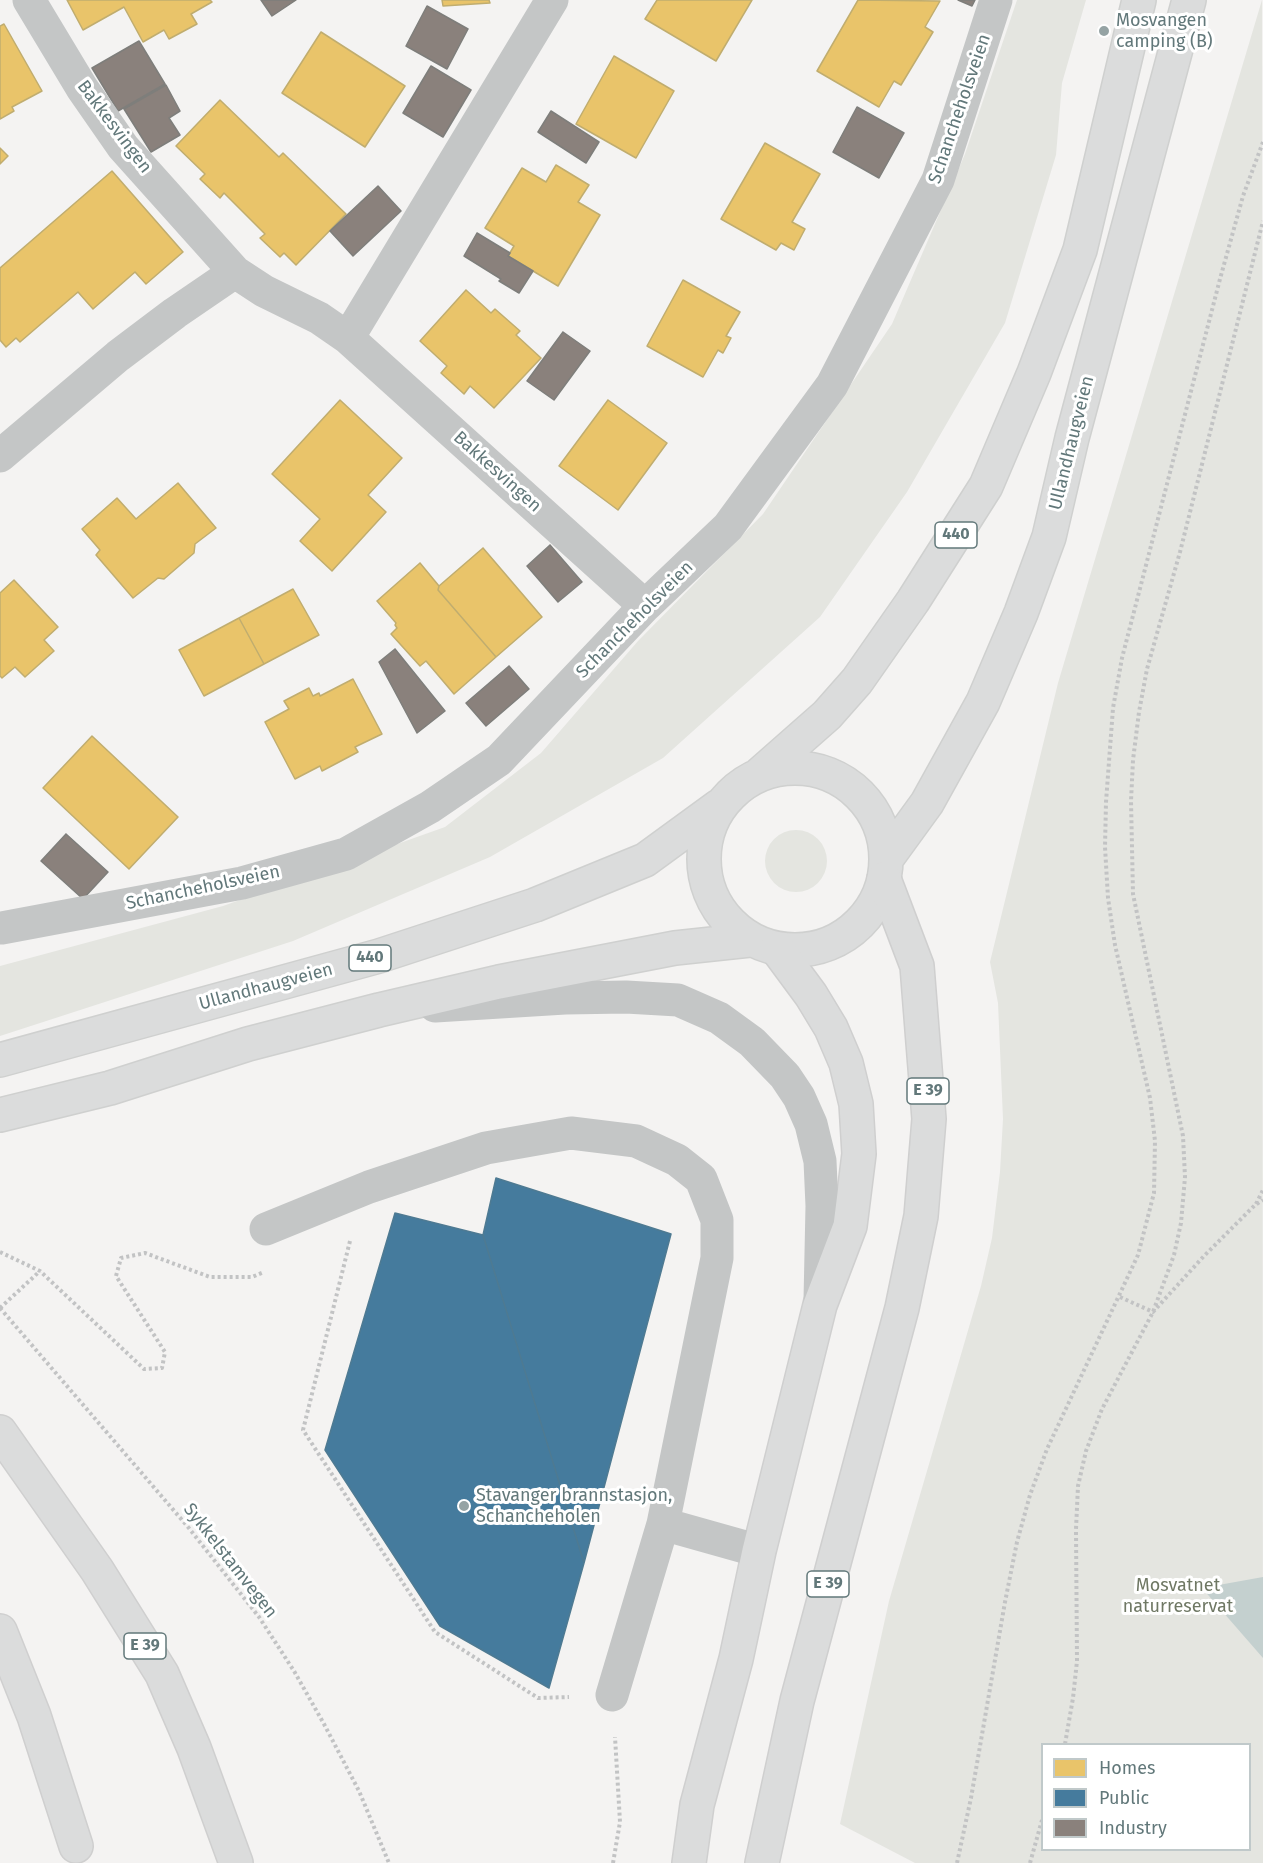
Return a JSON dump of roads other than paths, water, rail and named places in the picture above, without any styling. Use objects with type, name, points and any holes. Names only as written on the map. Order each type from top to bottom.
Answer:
[{"type":"main road","name":"440","points":[[763,945],[726,921],[710,895],[703,865],[706,834],[719,807],[737,788],[760,774],[827,715],[857,681],[913,601],[986,486],[1034,373],[1080,250],[1139,0]]},
{"type":"main road","name":"Ullandhaugveien","points":[[885,868],[927,803],[983,702],[1021,613],[1049,537],[1072,438],[1189,0]]},
{"type":"main road","name":"440","points":[[760,774],[789,768],[819,770],[845,782],[867,802],[882,829],[885,868]]},
{"type":"main road","name":"Ullandhaugveien","points":[[0,1060],[379,956],[535,905],[645,860],[719,807]]},
{"type":"main road","points":[[6,1114],[110,1089],[248,1044],[499,982],[675,948],[763,945],[805,951],[832,943],[856,927],[874,906],[885,868]]},
{"type":"main road","name":"E 39","points":[[762,1863],[797,1701],[902,1308],[921,1216],[929,1119],[918,966],[885,868]]},
{"type":"main road","points":[[689,1863],[697,1805],[736,1659],[759,1551],[820,1305],[850,1226],[859,1154],[856,1104],[846,1063],[831,1028],[811,995],[763,945]]},
{"type":"main road","name":"E 39","points":[[0,1432],[97,1570],[162,1674],[198,1759],[236,1863]]},
{"type":"main road","points":[[0,1631],[34,1716],[76,1846]]},
{"type":"main road","points":[[669,1863],[697,1805]]},
{"type":"street","name":"Bakkesvingen","points":[[29,0],[82,87],[123,147],[235,272],[264,291],[319,318],[348,338],[645,606]]},
{"type":"street","points":[[348,338],[552,0]]},
{"type":"street","name":"Schancheholsveien","points":[[2,928],[242,884],[346,854],[430,807],[499,760],[645,606],[728,527],[832,385],[938,180],[996,0]]},
{"type":"street","points":[[0,456],[118,356],[235,272]]},
{"type":"street","points":[[379,1010],[565,998],[626,997],[678,1000],[719,1018],[752,1042],[784,1076],[799,1097],[811,1124],[820,1172],[822,1206],[820,1305]]},
{"type":"street","points":[[266,1229],[369,1187],[486,1148],[571,1133],[636,1141],[676,1160],[701,1179],[717,1220],[717,1258],[663,1524],[612,1695]]},
{"type":"street","points":[[663,1524],[759,1551]]},
{"type":"place","name":"Mosvangen camping (B)","points":[[1104,31]]},
{"type":"place","name":"Stavanger brannstasjon, Schancheholen","points":[[464,1506]]},
{"type":"park label","name":"Mosvatnet naturreservat","points":[[1178,1596]]}]
